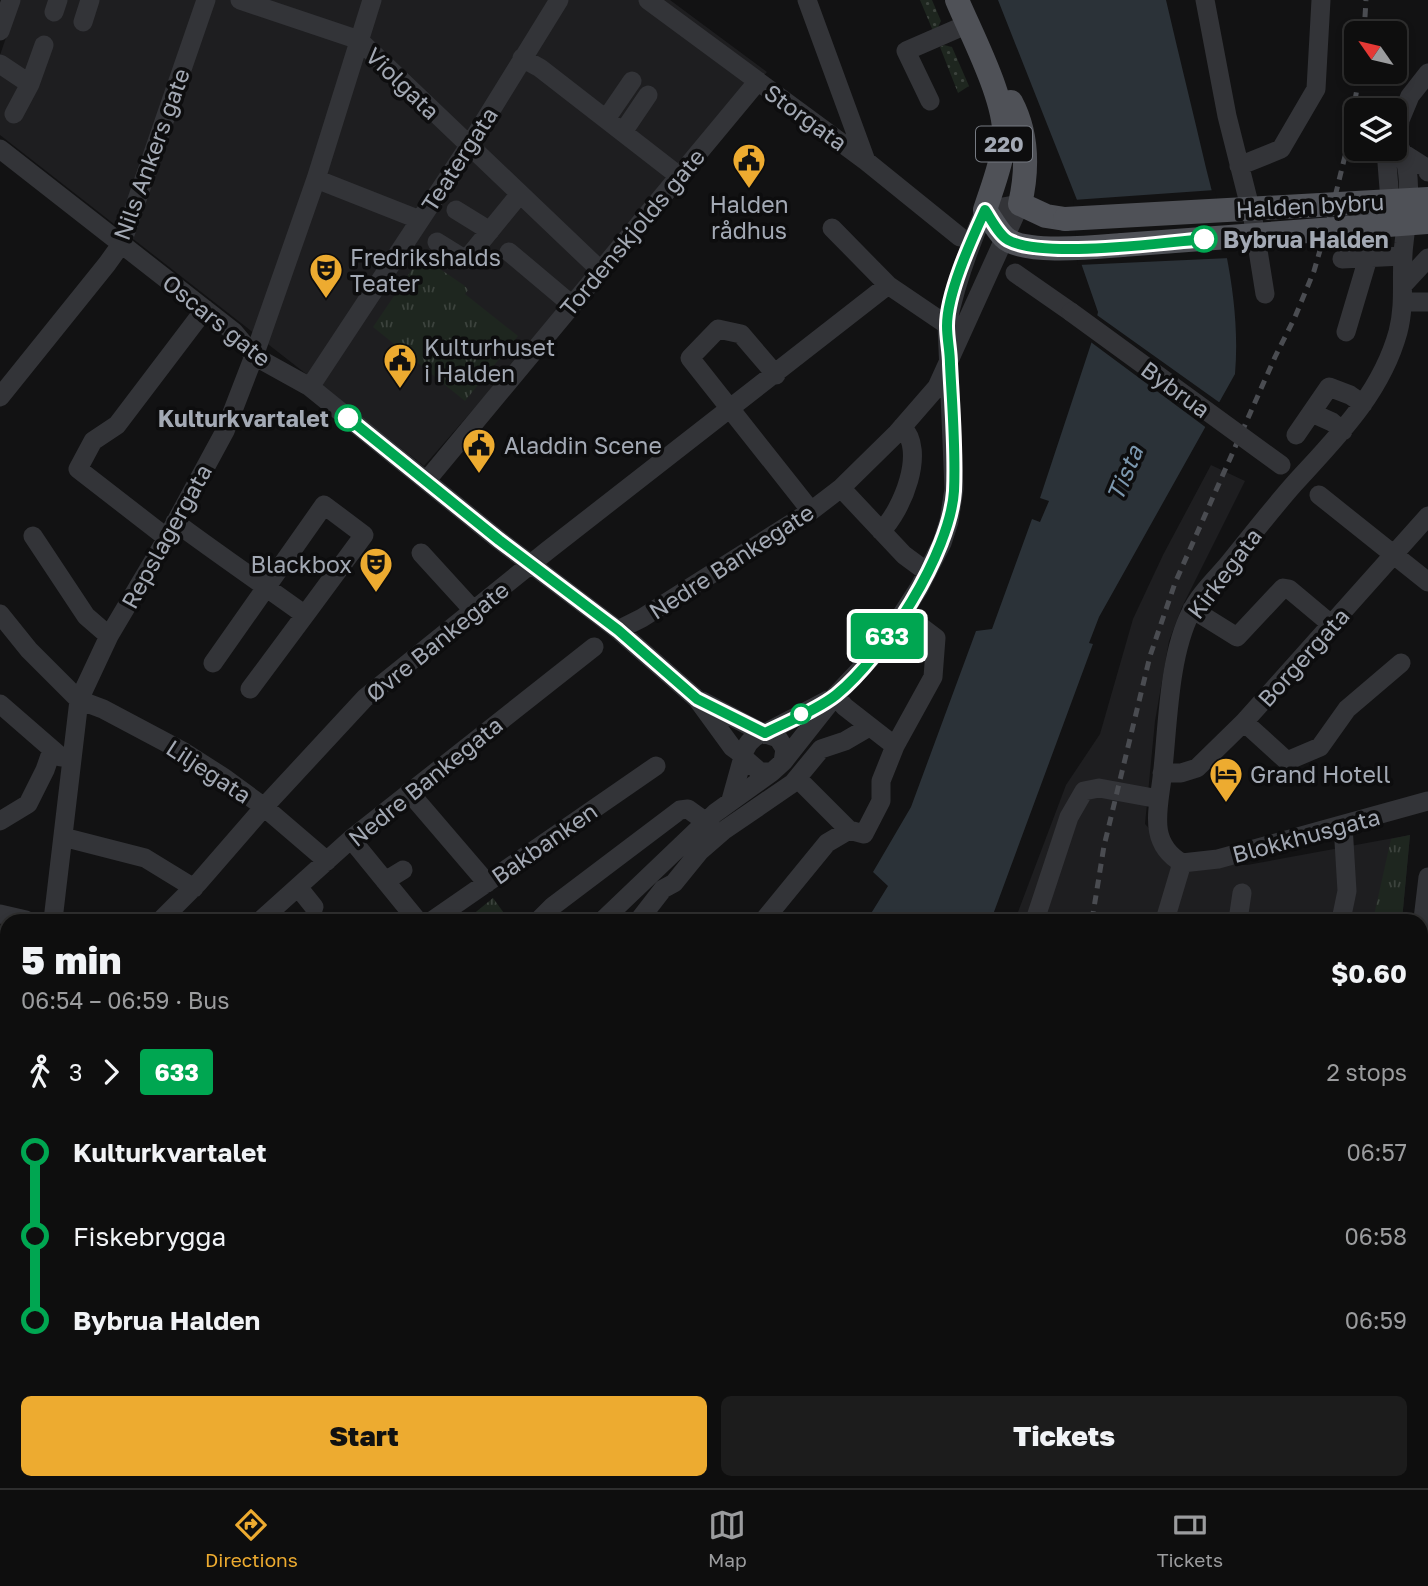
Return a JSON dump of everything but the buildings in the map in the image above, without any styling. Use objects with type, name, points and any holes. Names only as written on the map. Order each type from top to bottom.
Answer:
[{"type":"main road","name":"220","points":[[957,0],[990,77],[1004,127],[1004,142],[985,210]]},
{"type":"main road","name":"220","points":[[990,77],[1012,104],[1020,125],[1026,153],[1027,177],[1020,204]]},
{"type":"main road","name":"Halden bybru","points":[[1020,204],[1046,216],[1065,219],[1428,199]]},
{"type":"main road","points":[[985,210],[1005,239]]},
{"type":"main road","name":"Halden bybru","points":[[1005,239],[1021,245],[1067,249],[1428,222]]},
{"type":"street","points":[[0,31],[11,0]]},
{"type":"street","points":[[83,22],[90,0]]},
{"type":"street","name":"Nils Ankers gate","points":[[0,397],[121,243],[206,0]]},
{"type":"street","name":"Violgata","points":[[240,0],[359,40],[599,270]]},
{"type":"street","name":"Repslagergata","points":[[54,914],[79,700],[109,636],[225,431],[316,178],[372,0]]},
{"type":"street","name":"Storgata","points":[[648,0],[866,161],[960,237]]},
{"type":"street","points":[[807,0],[866,161]]},
{"type":"street","points":[[1205,0],[1227,117],[1253,219],[1265,294]]},
{"type":"street","points":[[1239,166],[1281,149],[1316,89],[1321,0]]},
{"type":"street","name":"Teatergata","points":[[310,387],[469,146],[557,4]]},
{"type":"street","points":[[930,101],[906,51],[968,24]]},
{"type":"street","points":[[14,114],[30,84],[44,45]]},
{"type":"street","points":[[522,58],[540,68],[679,176]]},
{"type":"street","points":[[0,64],[30,84]]},
{"type":"street","name":"Kirkegata","points":[[1407,103],[1427,75]]},
{"type":"street","points":[[606,119],[632,81]]},
{"type":"street","name":"Tordenskjolds gate","points":[[426,480],[758,81]]},
{"type":"street","points":[[623,132],[648,95]]},
{"type":"street","name":"Oscars gate","points":[[0,149],[234,332],[254,356],[310,387],[499,540],[618,630],[697,699],[732,747],[743,756]]},
{"type":"street","points":[[1407,154],[1428,169],[1428,173]]},
{"type":"street","name":"Kirkegata","points":[[1182,863],[1171,857],[1158,834],[1159,799],[1177,647],[1192,609],[1292,486],[1343,430],[1363,404],[1384,367],[1398,333],[1404,294],[1402,256],[1389,204],[1387,163],[1389,161]]},
{"type":"street","points":[[316,178],[420,220]]},
{"type":"street","points":[[437,242],[466,260],[519,195]]},
{"type":"street","points":[[609,914],[731,800],[777,767],[835,696],[870,659],[903,613],[927,572],[942,543],[953,502],[947,325],[954,293],[985,210],[1020,204]]},
{"type":"street","points":[[950,361],[1020,204]]},
{"type":"street","points":[[456,210],[490,231]]},
{"type":"street","points":[[832,228],[888,285],[947,325]]},
{"type":"street","points":[[509,252],[572,305]]},
{"type":"street","points":[[1342,259],[1402,256]]},
{"type":"street","points":[[1346,332],[1368,258]]},
{"type":"street","points":[[1428,258],[1404,294],[1428,302]]},
{"type":"street","name":"Bybrua","points":[[1014,273],[1285,469]]},
{"type":"street","name":"Øvre Bankegate","points":[[167,914],[194,888],[264,807],[365,698],[473,610],[888,285]]},
{"type":"street","points":[[205,309],[117,425],[93,441],[78,469],[171,530],[266,587],[305,615]]},
{"type":"street","points":[[776,374],[741,334],[718,329],[690,358],[811,511]]},
{"type":"street","name":"Nedre Bankegate","points":[[618,630],[642,618],[811,511],[841,488],[902,427],[937,387],[950,361]]},
{"type":"street","points":[[1296,435],[1329,387],[1350,395],[1363,404]]},
{"type":"street","points":[[1312,413],[1343,430]]},
{"type":"street","points":[[881,531],[891,518],[907,486],[914,463],[909,434],[902,427]]},
{"type":"street","points":[[841,488],[904,555],[927,572]]},
{"type":"street","points":[[1319,495],[1428,582]]},
{"type":"street","points":[[213,663],[324,505],[364,535],[250,689]]},
{"type":"street","name":"Borgergata","points":[[1163,773],[1181,773],[1197,768],[1244,722],[1428,516]]},
{"type":"street","points":[[33,536],[86,616],[109,636]]},
{"type":"street","points":[[421,553],[473,610]]},
{"type":"street","points":[[1192,609],[1237,637],[1283,588],[1289,589],[1332,625]]},
{"type":"street","points":[[804,785],[849,830],[864,834],[881,801],[881,781],[895,746],[933,677],[936,638],[903,613]]},
{"type":"street","points":[[0,614],[29,650],[79,700]]},
{"type":"street","name":"Nedre Bankegata","points":[[268,914],[351,839],[594,647]]},
{"type":"street","points":[[1244,722],[1287,761],[1320,747],[1347,709],[1401,663]]},
{"type":"street","points":[[835,696],[895,746]]},
{"type":"street","points":[[731,800],[743,756],[754,737],[835,696]]},
{"type":"street","name":"Oscars gate","points":[[697,699],[764,733]]},
{"type":"street","name":"Liljegata","points":[[79,700],[103,709],[223,776],[327,861]]},
{"type":"street","points":[[0,704],[70,764]]},
{"type":"street","points":[[644,914],[663,889],[674,883],[700,851],[723,831],[793,783],[821,749],[845,741],[870,727]]},
{"type":"street","points":[[743,756],[760,772],[777,767],[785,749],[778,738],[764,733]]},
{"type":"street","points":[[0,821],[28,804],[52,750]]},
{"type":"street","name":"Bakbanken","points":[[442,914],[656,766]]},
{"type":"street","points":[[1037,914],[1069,817],[1084,791],[1099,788],[1159,799]]},
{"type":"street","points":[[409,792],[487,883]]},
{"type":"street","name":"Blokkhusgata","points":[[1182,863],[1218,859],[1428,801]]},
{"type":"street","points":[[545,914],[680,810],[688,809],[706,822]]},
{"type":"street","points":[[1342,914],[1347,891],[1343,825]]},
{"type":"street","points":[[769,914],[827,843],[849,830]]},
{"type":"street","points":[[63,836],[145,858],[194,888]]},
{"type":"street","points":[[351,839],[412,914]]},
{"type":"street","points":[[616,858],[622,875],[635,889]]},
{"type":"street","points":[[1166,914],[1182,863]]},
{"type":"street","points":[[385,881],[403,870]]},
{"type":"street","points":[[1424,914],[1428,877]]},
{"type":"street","points":[[298,887],[314,907]]},
{"type":"street","points":[[1239,914],[1242,893]]},
{"type":"shaded area","points":[[19,0],[670,0],[767,72],[424,466],[0,135],[0,55]]},
{"type":"shaded area","points":[[1211,465],[1245,481],[1182,607],[1169,641],[1155,721],[1145,824],[1182,863],[1247,865],[1410,835],[1403,914],[1017,914],[1066,785],[1100,734],[1133,619],[1163,555]]},
{"type":"green space","points":[[920,0],[932,0],[941,21],[933,31]]},
{"type":"green space","points":[[940,47],[952,47],[969,86],[958,93]]},
{"type":"green space","points":[[421,256],[465,286],[468,290],[465,294],[518,336],[465,401],[373,327]]},
{"type":"green space","points":[[1410,835],[1403,914],[1374,914],[1391,839]]},
{"type":"green space","points":[[493,898],[505,914],[473,914]]},
{"type":"water","name":"Tista","points":[[998,0],[1166,0],[1229,270],[1235,322],[1235,374],[1099,617],[1089,643],[1093,644],[993,914],[871,914],[888,886],[873,872],[911,807],[976,631],[992,629],[1032,519],[1040,522],[1049,501],[1040,498],[1091,344],[1098,312],[1081,263],[1077,200]]},
{"type":"pier","points":[[1215,190],[1230,258],[1078,265],[1073,200]]},
{"type":"pier","points":[[1094,313],[1223,405],[1208,429],[1088,340]]},
{"type":"railway","points":[[1365,21],[1366,0]]},
{"type":"railway","points":[[1093,914],[1104,846],[1150,656],[1175,583],[1314,271],[1345,156],[1358,84]]},
{"type":"bus line","name":"633","points":[[348,418],[499,540],[618,630],[697,699],[765,733],[835,696],[870,659],[919,588],[942,543],[954,489],[947,325],[954,293],[985,210],[1005,239],[1021,245],[1067,249],[1204,239]]},
{"type":"place","name":"Halden rådhus","points":[[749,190]]},
{"type":"place","name":"Bybrua Halden","points":[[1204,239]]},
{"type":"place","name":"Fredrikshalds Teater","points":[[326,300]]},
{"type":"place","name":"Kulturhuset i Halden","points":[[400,390]]},
{"type":"place","name":"Kulturkvartalet","points":[[348,418]]},
{"type":"place","name":"Aladdin Scene","points":[[479,475]]},
{"type":"place","name":"Blackbox","points":[[376,594]]},
{"type":"place","name":"Grand Hotell","points":[[1226,804]]}]
